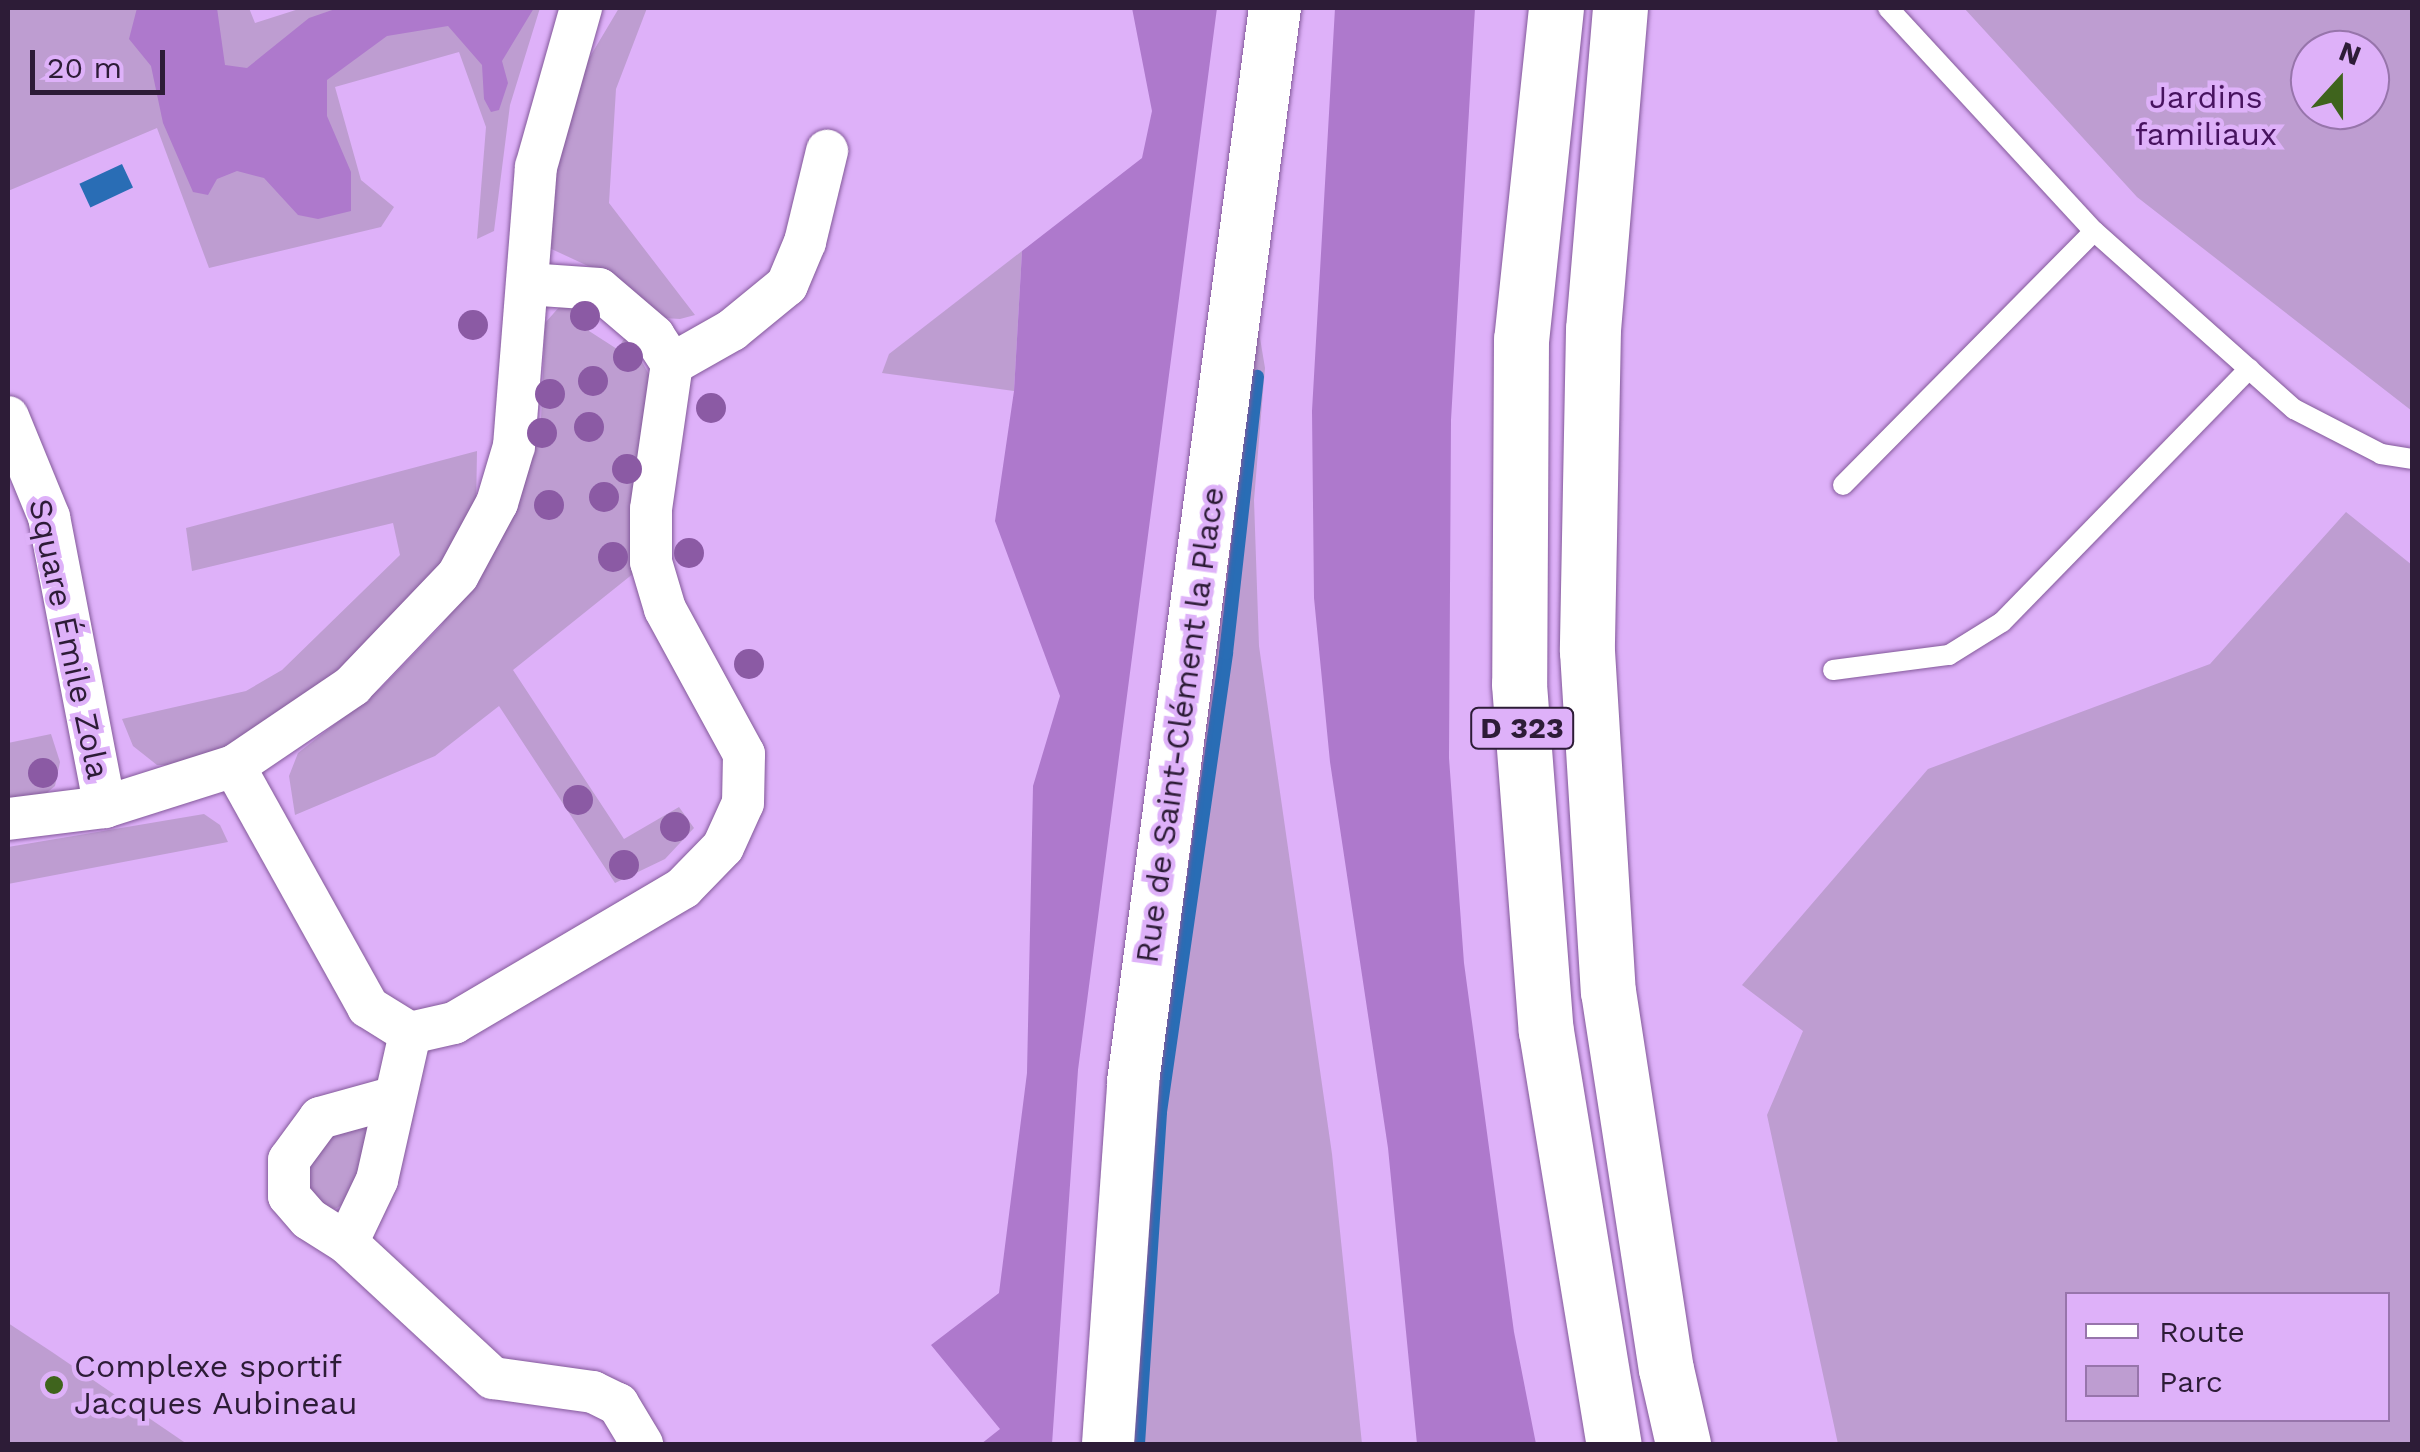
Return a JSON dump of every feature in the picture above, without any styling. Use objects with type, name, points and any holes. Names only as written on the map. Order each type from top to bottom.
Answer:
[{"type":"highway","name":"D 323","points":[[1556,8],[1521,339],[1519,684],[1546,1031],[1614,1444]]},
{"type":"highway","name":"D 323","points":[[1620,8],[1593,329],[1587,651],[1608,991],[1666,1369],[1684,1444]]},
{"type":"street","points":[[8,819],[104,808],[234,766],[314,716],[377,664],[423,618],[472,553],[514,446],[536,167],[580,8]]},
{"type":"street","name":"Rue de Saint-Clément la Place","points":[[1108,1444],[1133,1082],[1275,8]]},
{"type":"street","points":[[672,364],[732,330],[786,284],[805,242],[826,150]]},
{"type":"street","points":[[234,766],[368,1007],[410,1033],[454,1024],[683,888],[735,826],[746,776],[744,754],[665,609],[651,562],[651,509],[672,364],[654,336],[599,289],[527,284]]},
{"type":"street","name":"Square Émile Zola","points":[[8,417],[49,517],[104,808]]},
{"type":"street","points":[[348,1243],[377,1180],[392,1098],[410,1033]]},
{"type":"street","points":[[392,1098],[320,1118],[289,1160],[288,1196],[308,1219],[348,1243],[492,1378],[594,1392],[618,1404],[642,1444]]},
{"type":"lane","points":[[1888,8],[2094,230],[2248,370],[2294,409],[2381,454],[2412,459]]},
{"type":"lane","points":[[1843,485],[2094,230]]},
{"type":"lane","points":[[1832,670],[1949,655],[2002,622],[2248,370]]},
{"type":"green space","points":[[8,8],[249,8],[255,23],[302,8],[540,8],[510,105],[494,231],[477,239],[486,127],[459,52],[335,87],[361,180],[394,207],[381,227],[209,268],[157,128],[8,191]]},
{"type":"green space","points":[[619,8],[647,8],[616,89],[609,203],[695,315],[680,319],[664,318],[601,272],[545,246],[566,97]]},
{"type":"green space","name":"Jardins familiaux","points":[[1964,8],[2412,8],[2412,411],[2137,197]]},
{"type":"green space","points":[[1022,251],[1014,391],[882,373],[889,354]]},
{"type":"green space","points":[[578,304],[598,311],[589,331],[617,349],[627,335],[652,380],[634,573],[513,670],[624,839],[679,807],[694,828],[665,859],[615,883],[499,706],[435,756],[295,815],[289,776],[298,753],[381,688],[440,627],[486,560],[521,488],[541,420],[545,323],[561,305]]},
{"type":"green space","points":[[1255,308],[1265,368],[1254,500],[1259,646],[1332,1154],[1362,1444],[1125,1444],[1150,1073]]},
{"type":"green space","points":[[477,451],[476,510],[453,555],[348,667],[260,735],[176,765],[157,765],[133,746],[122,719],[246,691],[282,670],[400,555],[393,523],[192,571],[186,528]]},
{"type":"green space","points":[[2346,512],[2412,565],[2412,1444],[1838,1444],[1767,1115],[1803,1031],[1742,985],[1928,769],[2210,664]]},
{"type":"green space","points":[[51,734],[60,762],[55,786],[43,796],[8,802],[8,743]]},
{"type":"green space","points":[[204,814],[220,825],[228,842],[8,884],[8,847]]},
{"type":"green space","points":[[365,1127],[371,1140],[347,1202],[335,1209],[307,1205],[306,1149],[321,1133]]},
{"type":"green space","name":"Complexe sportif Jacques Aubineau","points":[[8,1323],[52,1352],[187,1444],[8,1444]]},
{"type":"shaded area","points":[[137,8],[217,8],[225,65],[247,68],[309,18],[338,8],[534,8],[502,61],[508,83],[499,110],[491,112],[484,99],[482,65],[448,26],[387,36],[327,80],[327,116],[351,172],[351,211],[318,219],[298,215],[264,178],[237,171],[217,179],[208,195],[193,192],[163,123],[151,66],[129,39]]},
{"type":"shaded area","points":[[1132,8],[1217,8],[1078,1070],[1052,1444],[981,1444],[1000,1429],[931,1345],[999,1293],[1027,1073],[1033,786],[1060,696],[995,521],[1014,391],[1022,251],[1142,158],[1152,111]]},
{"type":"shaded area","points":[[1335,8],[1475,8],[1451,420],[1449,758],[1464,963],[1514,1332],[1536,1444],[1417,1444],[1388,1148],[1330,762],[1314,598],[1312,411]]},
{"type":"water","points":[[122,164],[133,188],[90,207],[79,184]]},
{"type":"waterway","points":[[1138,1444],[1160,1112],[1226,653],[1257,377]]},
{"type":"place","name":"Complexe sportif Jacques Aubineau","points":[[54,1385]]}]
